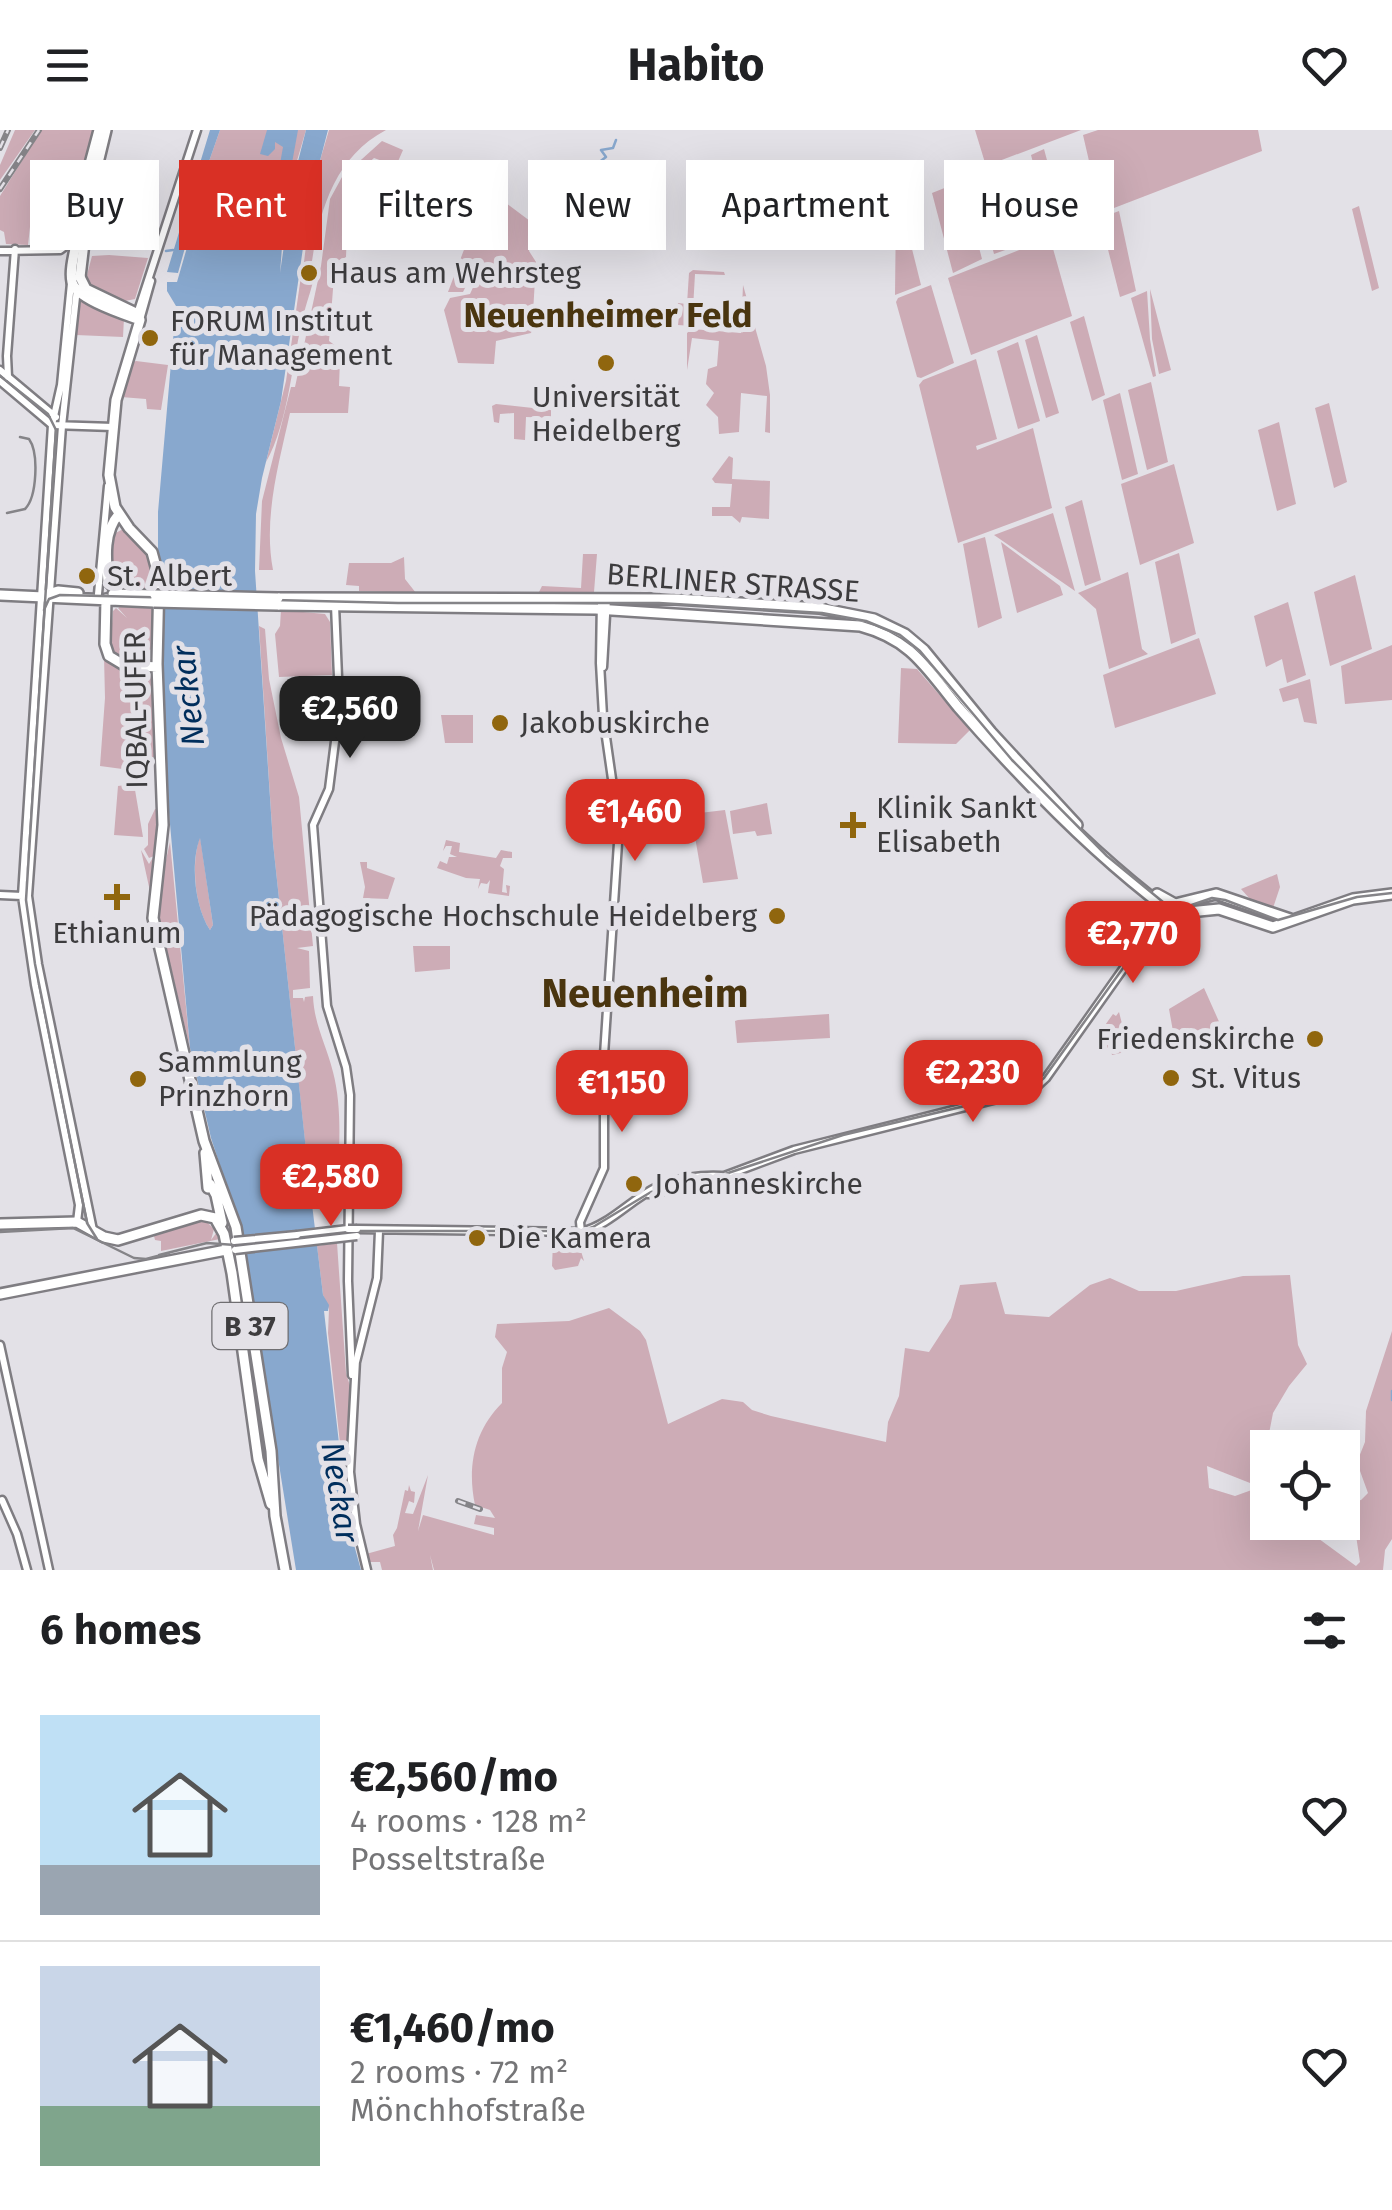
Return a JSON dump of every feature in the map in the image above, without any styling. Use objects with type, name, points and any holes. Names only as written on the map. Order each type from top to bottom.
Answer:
[{"type":"main road","points":[[96,160],[103,130]]},
{"type":"main road","points":[[103,130],[77,277],[86,289],[136,320]]},
{"type":"main road","points":[[78,250],[81,293],[136,320]]},
{"type":"main road","points":[[125,597],[108,581],[107,543],[108,530],[118,514],[112,500],[110,475],[112,428],[136,320]]},
{"type":"main road","name":"IQBAL-UFER","points":[[118,514],[152,552],[158,568],[157,666],[163,809],[153,918],[204,1140]]},
{"type":"main road","points":[[107,543],[114,529],[129,528]]},
{"type":"main road","points":[[47,595],[68,592],[104,596]]},
{"type":"main road","points":[[0,595],[278,602]]},
{"type":"main road","points":[[104,596],[106,649],[113,660],[157,666]]},
{"type":"main road","points":[[105,637],[112,610],[125,597]]},
{"type":"main road","name":"BERLINER STRASSE","points":[[278,602],[604,604],[676,599],[819,608],[862,616],[894,628],[924,650],[991,732],[1090,838],[1162,899],[1186,903]]},
{"type":"main road","name":"BERLINER STRASSE","points":[[278,602],[336,605]]},
{"type":"main road","name":"BERLINER STRASSE","points":[[604,604],[850,624],[892,637],[916,654],[988,742],[1075,831],[1168,911]]},
{"type":"main road","points":[[142,665],[157,644]]},
{"type":"main road","points":[[142,665],[158,680]]},
{"type":"main road","points":[[1186,903],[1216,894],[1290,919]]},
{"type":"main road","points":[[1168,911],[1215,909],[1272,927],[1361,896],[1392,894]]},
{"type":"main road","points":[[204,1140],[216,1170],[217,1200],[223,1220],[221,1242],[227,1251],[258,1439],[271,1491]]},
{"type":"main road","points":[[204,1140],[207,1185],[217,1200]]},
{"type":"main road","name":"B 37","points":[[215,1183],[236,1227],[285,1570]]},
{"type":"main road","points":[[212,1216],[217,1200]]},
{"type":"main road","points":[[0,1224],[77,1222],[107,1238],[121,1240],[201,1215],[212,1216],[222,1230]]},
{"type":"main road","points":[[0,1294],[227,1251]]},
{"type":"main road","name":"B 37","points":[[267,1470],[268,1432]]},
{"type":"main road","points":[[258,1439],[259,1463],[271,1491]]},
{"type":"street","points":[[136,320],[197,130]]},
{"type":"street","points":[[4,380],[15,249]]},
{"type":"street","points":[[2,251],[30,249]]},
{"type":"street","points":[[2,251],[14,260]]},
{"type":"street","points":[[136,320],[156,255]]},
{"type":"street","points":[[77,277],[57,422],[24,894],[34,984],[76,1185],[80,1212],[77,1222]]},
{"type":"street","points":[[120,309],[134,303],[144,291]]},
{"type":"street","points":[[47,595],[57,422],[74,302],[81,293]]},
{"type":"street","points":[[0,370],[4,380],[41,416],[57,422],[112,428]]},
{"type":"street","points":[[4,380],[42,404],[57,422]]},
{"type":"street","points":[[42,404],[53,402],[60,394]]},
{"type":"street","points":[[104,596],[110,475]]},
{"type":"street","points":[[51,577],[68,592]]},
{"type":"street","points":[[581,1232],[580,1222],[604,1168],[604,1055],[618,835],[601,671],[604,604]]},
{"type":"street","points":[[314,832],[329,789],[341,687],[336,605]]},
{"type":"street","points":[[322,808],[314,818],[314,832],[327,1006],[346,1067],[350,1095],[348,1281],[354,1387]]},
{"type":"street","points":[[4,895],[24,894]]},
{"type":"street","points":[[24,894],[91,1228]]},
{"type":"street","points":[[222,1230],[227,1251],[357,1232],[581,1232],[648,1194],[703,1184],[844,1136],[1032,1090],[1046,1078],[1158,922],[1168,911],[1186,903]]},
{"type":"street","points":[[1158,922],[1168,911]]},
{"type":"street","points":[[352,1375],[378,1276],[377,1231]]},
{"type":"street","points":[[0,1345],[49,1570]]},
{"type":"street","points":[[356,1360],[351,1484],[367,1570]]},
{"type":"street","points":[[2,1500],[27,1570]]},
{"type":"shaded area","points":[[15,130],[35,130],[0,180],[0,165]]},
{"type":"shaded area","points":[[41,130],[96,130],[87,160],[30,160],[28,245],[6,244],[0,230],[0,196]]},
{"type":"shaded area","points":[[220,130],[306,130],[297,160],[210,160]]},
{"type":"shaded area","points":[[329,130],[386,130],[350,160],[342,160],[342,170],[322,215],[320,160]]},
{"type":"shaded area","points":[[975,130],[1081,130],[1002,160],[984,160]]},
{"type":"shaded area","points":[[1098,130],[1258,130],[1262,151],[1114,208],[1114,160],[1089,160],[1083,135]]},
{"type":"shaded area","points":[[382,141],[403,150],[399,160],[361,160]]},
{"type":"shaded area","points":[[1044,149],[1047,160],[1032,160],[1031,155]]},
{"type":"shaded area","points":[[342,177],[342,250],[346,250],[346,257],[335,263],[329,341],[340,349],[355,349],[354,359],[340,359],[339,386],[350,387],[348,413],[290,413],[271,511],[273,570],[259,570],[262,501],[291,387],[295,387],[321,266],[330,199]]},
{"type":"shaded area","points":[[944,188],[944,239],[932,193]]},
{"type":"shaded area","points":[[508,204],[528,220],[528,250],[536,262],[531,333],[496,341],[494,364],[458,363],[444,310],[450,298],[470,294],[476,281],[471,276],[463,292],[448,292],[464,250],[508,250]]},
{"type":"shaded area","points":[[1359,206],[1379,288],[1372,291],[1352,209]]},
{"type":"shaded area","points":[[1119,211],[1136,291],[1120,297],[1108,250],[1114,250],[1114,213]]},
{"type":"shaded area","points":[[226,250],[280,250],[280,257]]},
{"type":"shaded area","points":[[305,250],[314,250],[312,261],[304,262]]},
{"type":"shaded area","points":[[896,250],[912,250],[921,285],[895,295]]},
{"type":"shaded area","points":[[947,250],[980,250],[982,259],[953,273]]},
{"type":"shaded area","points":[[1019,250],[1053,250],[1072,316],[971,355],[948,278]]},
{"type":"shaded area","points":[[92,256],[148,258],[135,299],[120,302],[89,287],[87,275]]},
{"type":"shaded area","points":[[313,267],[313,280],[285,409],[266,462],[286,381],[302,269],[308,269],[307,279],[312,280]]},
{"type":"shaded area","points":[[693,270],[725,275],[695,274],[692,326],[678,325],[679,316],[666,316],[667,308],[687,304],[689,273]]},
{"type":"shaded area","points":[[743,285],[766,366],[770,433],[765,432],[767,396],[741,393],[739,432],[719,434],[718,417],[706,405],[714,393],[706,384],[708,369],[717,366],[719,341],[692,338],[687,370],[687,333],[692,329],[741,333]]},
{"type":"shaded area","points":[[931,285],[954,363],[921,378],[917,377],[896,302]]},
{"type":"shaded area","points":[[1150,289],[1171,370],[1159,374],[1152,339]]},
{"type":"shaded area","points":[[1147,291],[1156,376],[1153,377],[1131,298]]},
{"type":"shaded area","points":[[81,299],[124,318],[123,337],[76,335]]},
{"type":"shaded area","points":[[1084,316],[1105,395],[1092,401],[1070,322]]},
{"type":"shaded area","points":[[1037,335],[1059,413],[1046,418],[1025,340]]},
{"type":"shaded area","points":[[1018,342],[1040,421],[1018,429],[997,351]]},
{"type":"shaded area","points":[[976,359],[997,439],[976,446],[977,450],[1033,428],[1052,508],[958,543],[919,385]]},
{"type":"shaded area","points":[[131,363],[168,365],[161,410],[147,409],[146,399],[121,397]]},
{"type":"shaded area","points":[[1151,382],[1168,462],[1147,470],[1128,390]]},
{"type":"shaded area","points":[[1120,393],[1138,474],[1122,480],[1103,400]]},
{"type":"shaded area","points":[[1329,403],[1347,482],[1334,488],[1315,408]]},
{"type":"shaded area","points":[[492,406],[551,410],[551,418],[526,417],[525,440],[514,439],[514,413],[500,414],[499,423],[494,422]]},
{"type":"shaded area","points":[[1279,422],[1296,504],[1277,511],[1258,430]]},
{"type":"shaded area","points":[[729,456],[733,458],[732,479],[770,481],[769,519],[742,517],[740,523],[732,516],[712,516],[712,507],[730,507],[732,484],[715,483],[712,479]]},
{"type":"shaded area","points":[[1174,464],[1194,543],[1140,565],[1121,484]]},
{"type":"shaded area","points":[[1082,500],[1101,580],[1085,586],[1065,507]]},
{"type":"shaded area","points":[[1053,513],[1075,591],[994,535]]},
{"type":"shaded area","points":[[123,529],[152,560],[156,591],[125,588],[124,580],[116,580],[115,586],[111,577],[112,535]]},
{"type":"shaded area","points":[[985,537],[1002,618],[978,628],[963,544]]},
{"type":"shaded area","points":[[1001,542],[1060,586],[1063,595],[1017,613]]},
{"type":"shaded area","points":[[1179,553],[1196,634],[1171,644],[1155,562]]},
{"type":"shaded area","points":[[583,554],[597,554],[594,592],[539,592],[542,586],[581,588]]},
{"type":"shaded area","points":[[404,557],[405,579],[416,593],[359,591],[359,586],[346,585],[349,563],[391,563]]},
{"type":"shaded area","points":[[1128,572],[1142,649],[1148,654],[1109,669],[1096,609],[1078,593]]},
{"type":"shaded area","points":[[1355,575],[1372,649],[1330,666],[1314,592]]},
{"type":"shaded area","points":[[1288,602],[1306,675],[1287,683],[1282,659],[1266,667],[1254,616]]},
{"type":"shaded area","points":[[156,606],[152,648],[141,660],[122,660],[110,649],[113,611],[116,608],[127,618],[118,608]]},
{"type":"shaded area","points":[[281,610],[325,614],[330,622],[332,675],[279,677],[275,634]]},
{"type":"shaded area","points":[[259,626],[265,629],[269,679],[299,797],[313,946],[297,948],[309,951],[310,988],[293,990],[293,998],[303,998],[304,1002],[305,997],[313,996],[333,1072],[338,1169],[325,1169],[307,1160],[273,843]]},
{"type":"shaded area","points":[[1199,638],[1216,694],[1115,728],[1103,675]]},
{"type":"shaded area","points":[[1392,645],[1392,700],[1345,704],[1341,666]]},
{"type":"shaded area","points":[[104,656],[117,667],[150,675],[155,684],[156,756],[132,765],[130,770],[100,766]]},
{"type":"shaded area","points":[[901,668],[917,669],[970,730],[956,744],[898,743]]},
{"type":"shaded area","points":[[1310,679],[1317,724],[1304,722],[1298,698],[1283,702],[1279,689]]},
{"type":"shaded area","points":[[441,715],[473,715],[473,743],[445,743]]},
{"type":"shaded area","points":[[134,784],[143,837],[114,835],[118,786]]},
{"type":"shaded area","points":[[767,803],[772,834],[733,834],[730,811]]},
{"type":"shaded area","points":[[155,809],[159,809],[160,849],[151,896],[141,850],[149,864],[154,856],[149,858],[144,849]]},
{"type":"shaded area","points":[[725,810],[738,879],[703,883],[691,814]]},
{"type":"shaded area","points":[[200,836],[213,925],[210,930],[200,909],[196,884]]},
{"type":"shaded area","points":[[446,840],[460,843],[459,852],[496,858],[501,850],[512,852],[512,858],[503,858],[500,866],[504,869],[502,892],[507,893],[506,885],[510,886],[509,896],[488,893],[490,880],[478,889],[480,879],[437,868],[440,861],[447,864],[449,857],[457,857],[450,854],[452,846],[443,851]]},
{"type":"shaded area","points":[[170,842],[190,1048],[156,905]]},
{"type":"shaded area","points":[[360,862],[395,878],[388,899],[363,898]]},
{"type":"shaded area","points":[[1277,874],[1280,887],[1273,908],[1250,899],[1241,889]]},
{"type":"shaded area","points":[[413,946],[450,946],[450,969],[415,972]]},
{"type":"shaded area","points":[[1204,988],[1229,1044],[1183,1053],[1180,1036],[1174,1037],[1169,1009]]},
{"type":"shaded area","points":[[1119,1012],[1129,1051],[1112,1055],[1098,1035],[1113,1014]]},
{"type":"shaded area","points":[[829,1014],[830,1038],[737,1043],[738,1020]]},
{"type":"shaded area","points":[[203,1218],[214,1229],[211,1240],[217,1232],[212,1218],[220,1239],[161,1251],[161,1241],[154,1236],[158,1231]]},
{"type":"shaded area","points":[[578,1241],[584,1261],[581,1258],[578,1266],[555,1270],[553,1242]]},
{"type":"shaded area","points":[[337,1243],[346,1373],[351,1389],[343,1471],[328,1333],[329,1309],[323,1295],[317,1246]]},
{"type":"shaded area","points":[[1290,1275],[1298,1345],[1307,1364],[1273,1413],[1270,1430],[1250,1430],[1250,1483],[1207,1466],[1209,1488],[1235,1496],[1250,1491],[1250,1540],[1320,1540],[1356,1566],[1360,1562],[1357,1540],[1360,1540],[1360,1500],[1368,1493],[1360,1471],[1366,1411],[1392,1331],[1392,1539],[1385,1550],[1383,1570],[434,1570],[430,1555],[433,1570],[382,1570],[380,1562],[369,1562],[366,1554],[395,1546],[393,1535],[405,1490],[409,1485],[415,1492],[414,1503],[409,1501],[405,1513],[413,1514],[428,1475],[418,1531],[423,1515],[494,1535],[494,1528],[474,1524],[476,1515],[495,1518],[490,1510],[475,1505],[472,1477],[479,1438],[502,1403],[502,1368],[507,1352],[495,1337],[497,1324],[569,1321],[609,1308],[646,1340],[668,1424],[722,1399],[743,1402],[752,1410],[771,1416],[886,1442],[888,1422],[899,1396],[905,1348],[929,1352],[951,1318],[960,1285],[996,1282],[1005,1314],[1049,1317],[1090,1285],[1110,1278],[1139,1291],[1176,1291],[1243,1276]]},
{"type":"water","points":[[210,130],[220,130],[210,160],[201,160]]},
{"type":"water","points":[[267,130],[298,130],[293,160],[281,160],[283,147],[275,142],[275,149],[268,156],[260,154]]},
{"type":"water","points":[[306,130],[328,130],[320,160],[298,160]]},
{"type":"water","points":[[179,232],[179,250],[184,250],[178,273],[167,272]]},
{"type":"water","name":"Neckar","points":[[186,250],[282,250],[280,273],[283,250],[303,250],[281,401],[256,514],[255,571],[273,843],[307,1159],[321,1171],[322,1183],[311,1196],[323,1295],[329,1305],[328,1311],[324,1311],[348,1523],[361,1570],[296,1570],[241,1229],[211,1138],[190,1048],[165,768],[163,576],[158,550],[176,306],[167,291],[167,282],[177,282]],"holes":[[[200,838],[213,925],[210,930],[196,885],[195,860]]]},
{"type":"waterway","points":[[602,160],[606,157],[601,150],[613,148],[616,140]]},
{"type":"waterway","points":[[166,251],[173,250]]},
{"type":"waterway","points":[[1392,1391],[1392,1400]]},
{"type":"tram line","points":[[0,376],[48,414],[56,430],[26,900],[35,964],[87,1223],[97,1239]]},
{"type":"tram line","points":[[7,513],[25,509],[34,485],[32,446],[29,439],[20,437]]},
{"type":"tram line","points":[[44,610],[49,599],[60,595],[398,603],[659,603],[822,613],[866,621],[900,635],[920,651],[1012,760],[1107,856],[1163,902],[1187,906]]},
{"type":"tram line","points":[[159,1255],[207,1243],[235,1245],[357,1231],[581,1231],[651,1192],[719,1176],[843,1135],[1028,1091],[1044,1078],[1154,925],[1171,912],[1212,898],[1278,920],[1357,897],[1392,893]]},
{"type":"tram line","points":[[0,1232],[73,1228],[134,1258],[169,1253]]},
{"type":"railway","points":[[0,148],[8,130]]},
{"type":"railway","points":[[0,189],[39,130]]},
{"type":"railway","points":[[458,1501],[480,1509]]},
{"type":"place","name":"Haus am Wehrsteg","points":[[309,273]]},
{"type":"place","name":"FORUM Institut für Management","points":[[150,338]]},
{"type":"place","name":"Universität Heidelberg","points":[[606,363]]},
{"type":"place","name":"St. Albert","points":[[87,576]]},
{"type":"place","name":"Jakobuskirche","points":[[500,723]]},
{"type":"place","name":"Klinik Sankt Elisabeth","points":[[853,825]]},
{"type":"place","name":"Ethianum","points":[[117,897]]},
{"type":"place","name":"Pädagogische Hochschule Heidelberg","points":[[777,916]]},
{"type":"place","name":"Friedenskirche","points":[[1315,1039]]},
{"type":"place","name":"St. Vitus","points":[[1171,1078]]},
{"type":"place","name":"Sammlung Prinzhorn","points":[[138,1079]]},
{"type":"place","name":"Johanneskirche","points":[[634,1184]]},
{"type":"place","name":"Die Kamera","points":[[477,1238]]},
{"type":"district","name":"Neuenheimer Feld","points":[[608,315]]},
{"type":"district","name":"Neuenheim","points":[[645,994]]}]
